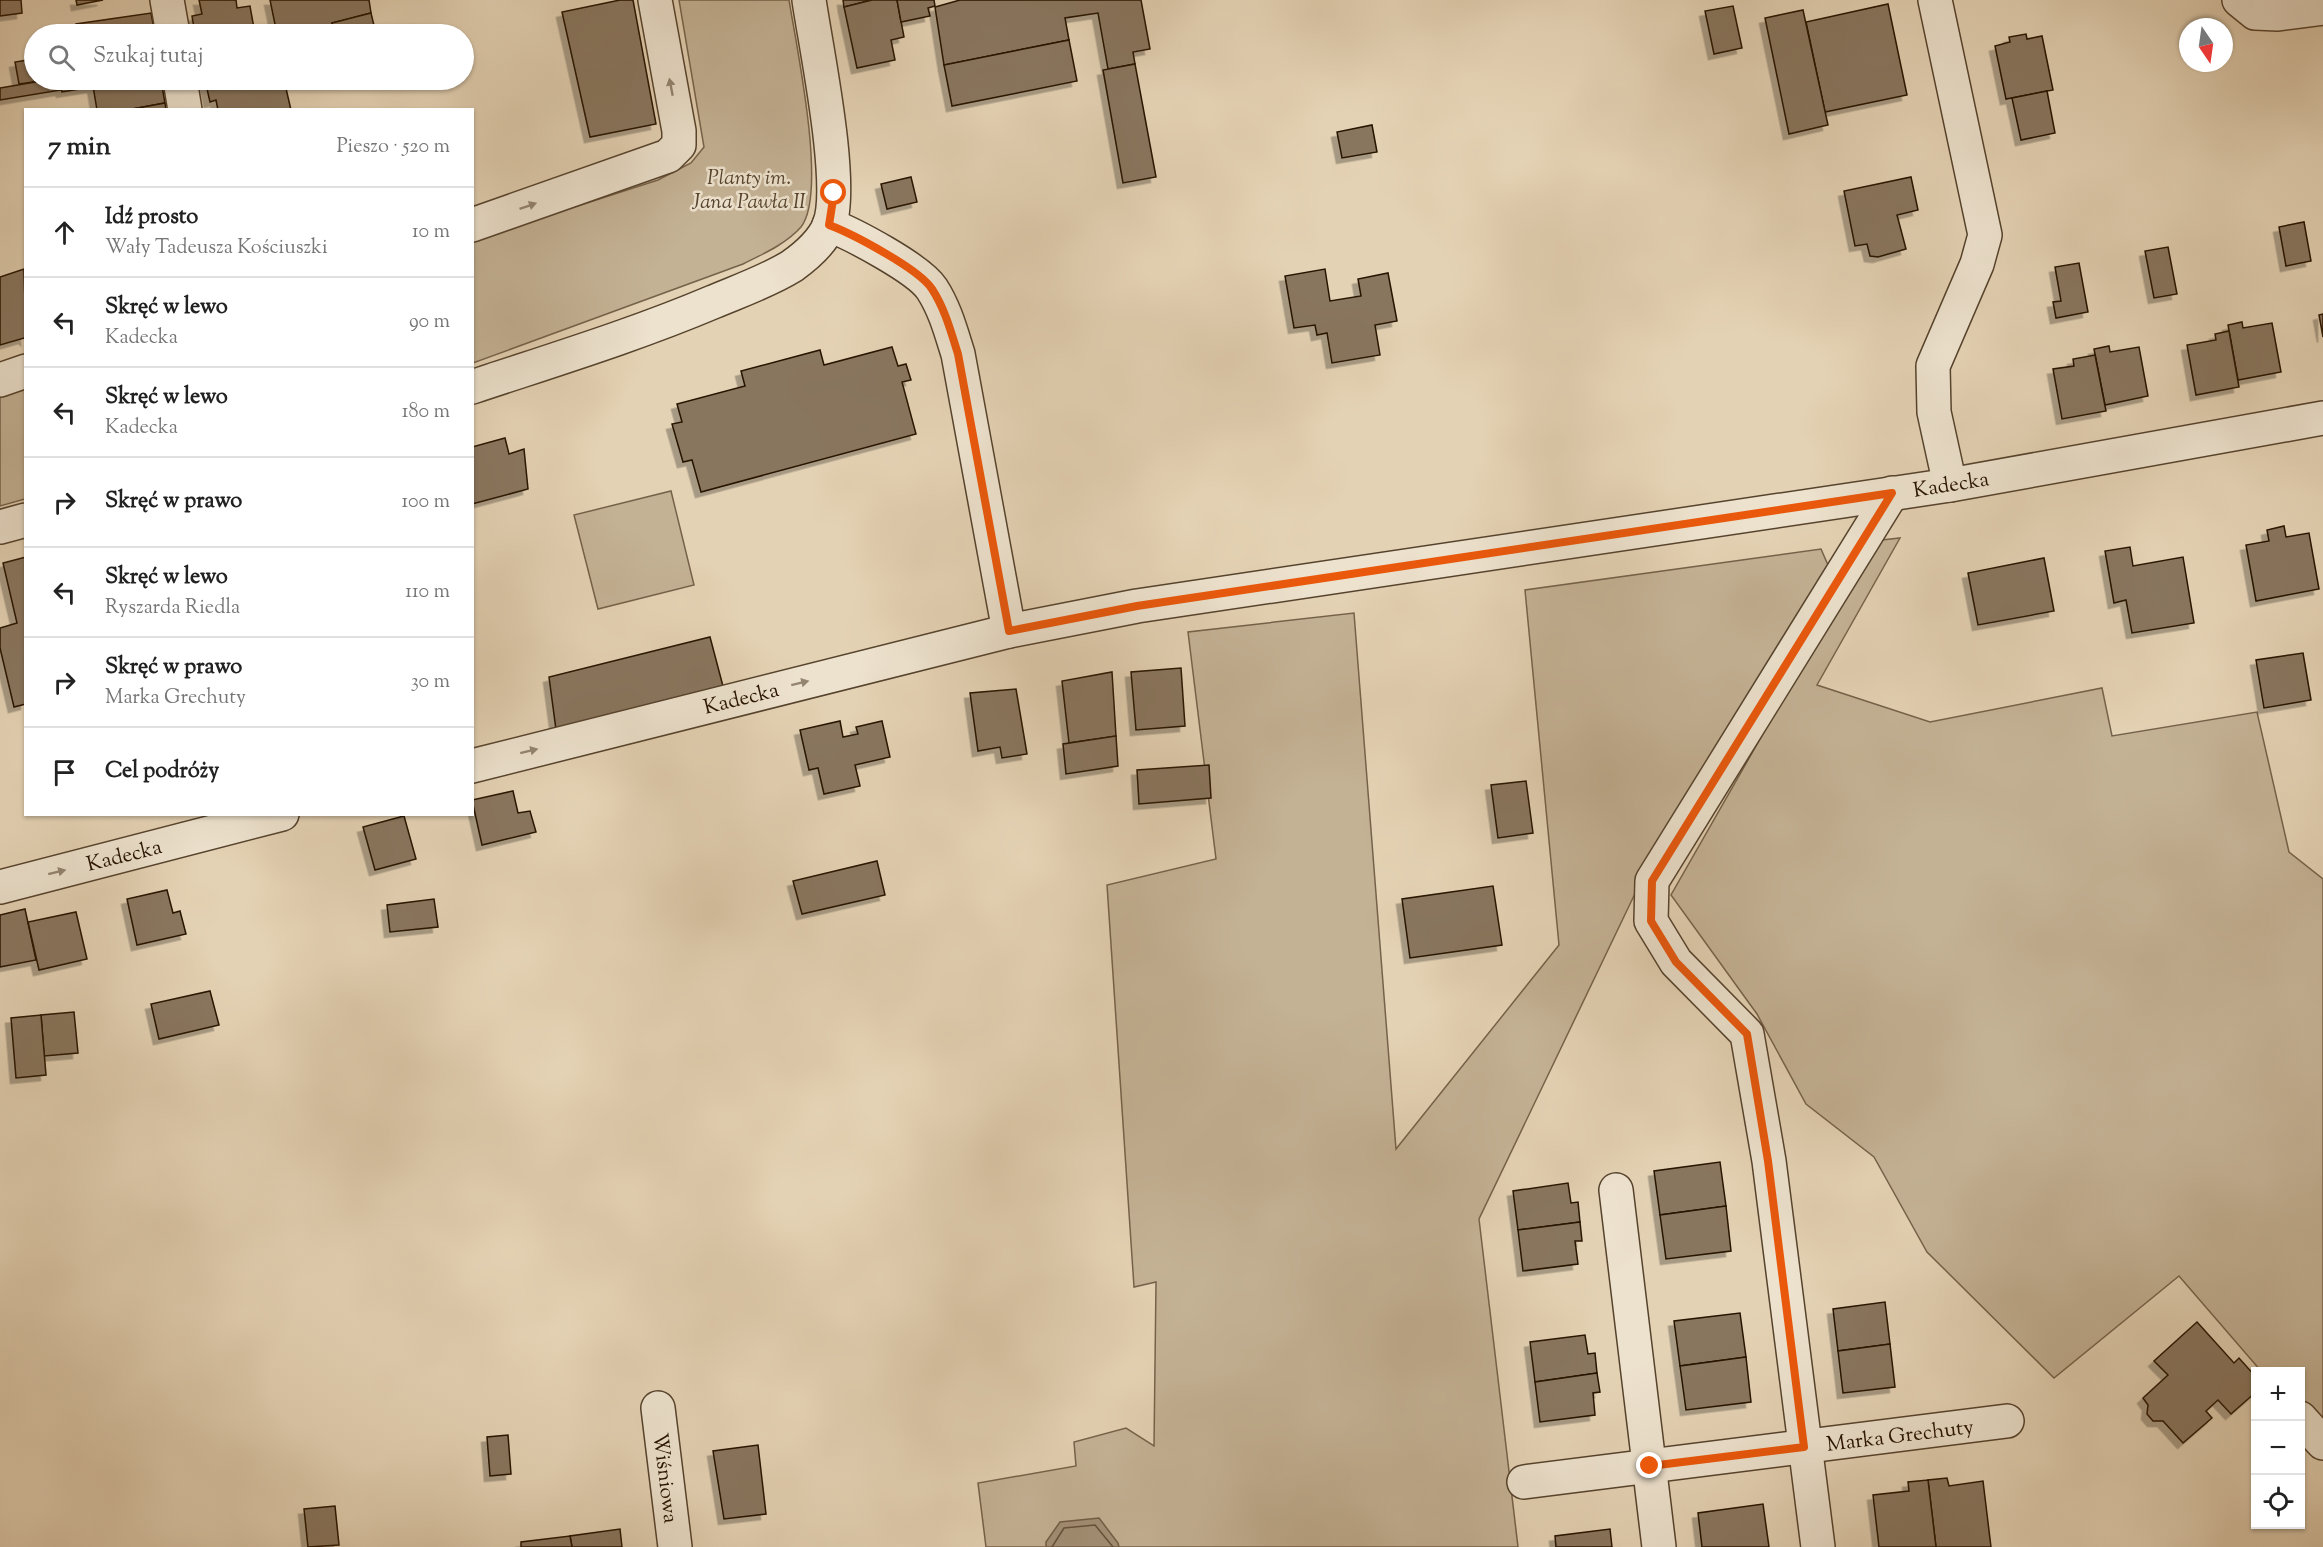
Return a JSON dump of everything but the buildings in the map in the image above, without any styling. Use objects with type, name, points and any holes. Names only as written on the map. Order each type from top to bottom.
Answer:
[{"type":"street","points":[[167,0],[171,24]]},
{"type":"street","points":[[474,224],[668,156],[678,145],[679,131],[655,0]]},
{"type":"street","points":[[474,386],[646,329],[792,266],[816,246],[829,225],[834,193],[830,140],[809,0]]},
{"type":"street","points":[[2239,0],[2255,13],[2278,14],[2323,8]]},
{"type":"street","points":[[1939,1],[1985,235],[1977,264],[1933,366],[1934,412],[1950,485]]},
{"type":"street","points":[[182,90],[185,108]]},
{"type":"street","points":[[829,225],[854,235],[874,247],[930,286],[944,312],[958,354],[1009,631]]},
{"type":"street","points":[[0,380],[24,372]]},
{"type":"street","name":"Kadecka","points":[[474,765],[1009,631],[1137,606],[1950,485],[2323,418]]},
{"type":"street","points":[[1818,1547],[1768,1161],[1747,1034],[1676,962],[1651,921],[1652,881],[1892,493]]},
{"type":"street","points":[[0,527],[24,521]]},
{"type":"street","name":"Kadecka","points":[[0,887],[274,816]]},
{"type":"street","points":[[1616,1190],[1659,1547]]},
{"type":"street","name":"Wiśniowa","points":[[658,1408],[675,1547]]},
{"type":"street","name":"Marka Grechuty","points":[[1524,1482],[2007,1421]]},
{"type":"street","points":[[2304,1421],[2323,1443]]},
{"type":"green space","name":"Planty im. Jana Pawła II","points":[[679,0],[789,0],[803,83],[811,152],[812,184],[809,209],[801,227],[781,244],[743,264],[474,363],[474,239],[658,180],[691,163],[704,147]]},
{"type":"green space","points":[[24,383],[24,499],[0,506],[0,391]]},
{"type":"green space","points":[[671,491],[694,585],[598,609],[574,515]]},
{"type":"green space","points":[[1900,538],[1817,685],[1930,722],[2102,688],[2112,736],[2257,712],[2289,852],[2323,879],[2323,1443],[2305,1423],[2305,1367],[2258,1367],[2179,1276],[2054,1378],[1927,1252],[1874,1157],[1806,1104],[1757,1014],[1671,895],[1873,541]]},
{"type":"green space","points":[[1821,549],[1831,572],[1642,879],[1479,1219],[1518,1547],[986,1547],[978,1483],[1076,1466],[1074,1442],[1126,1428],[1154,1446],[1156,1282],[1134,1287],[1107,885],[1216,859],[1188,632],[1354,613],[1396,1149],[1559,945],[1525,590]]},
{"type":"water","points":[[1099,1518],[1119,1547],[1046,1547],[1046,1542],[1060,1522]]},
{"type":"route","points":[[834,193],[829,225],[854,235],[884,253],[930,286],[944,312],[958,354],[1009,631],[1137,606],[1892,493],[1652,881],[1651,921],[1676,962],[1747,1034],[1768,1161],[1804,1447],[1650,1466]]}]
